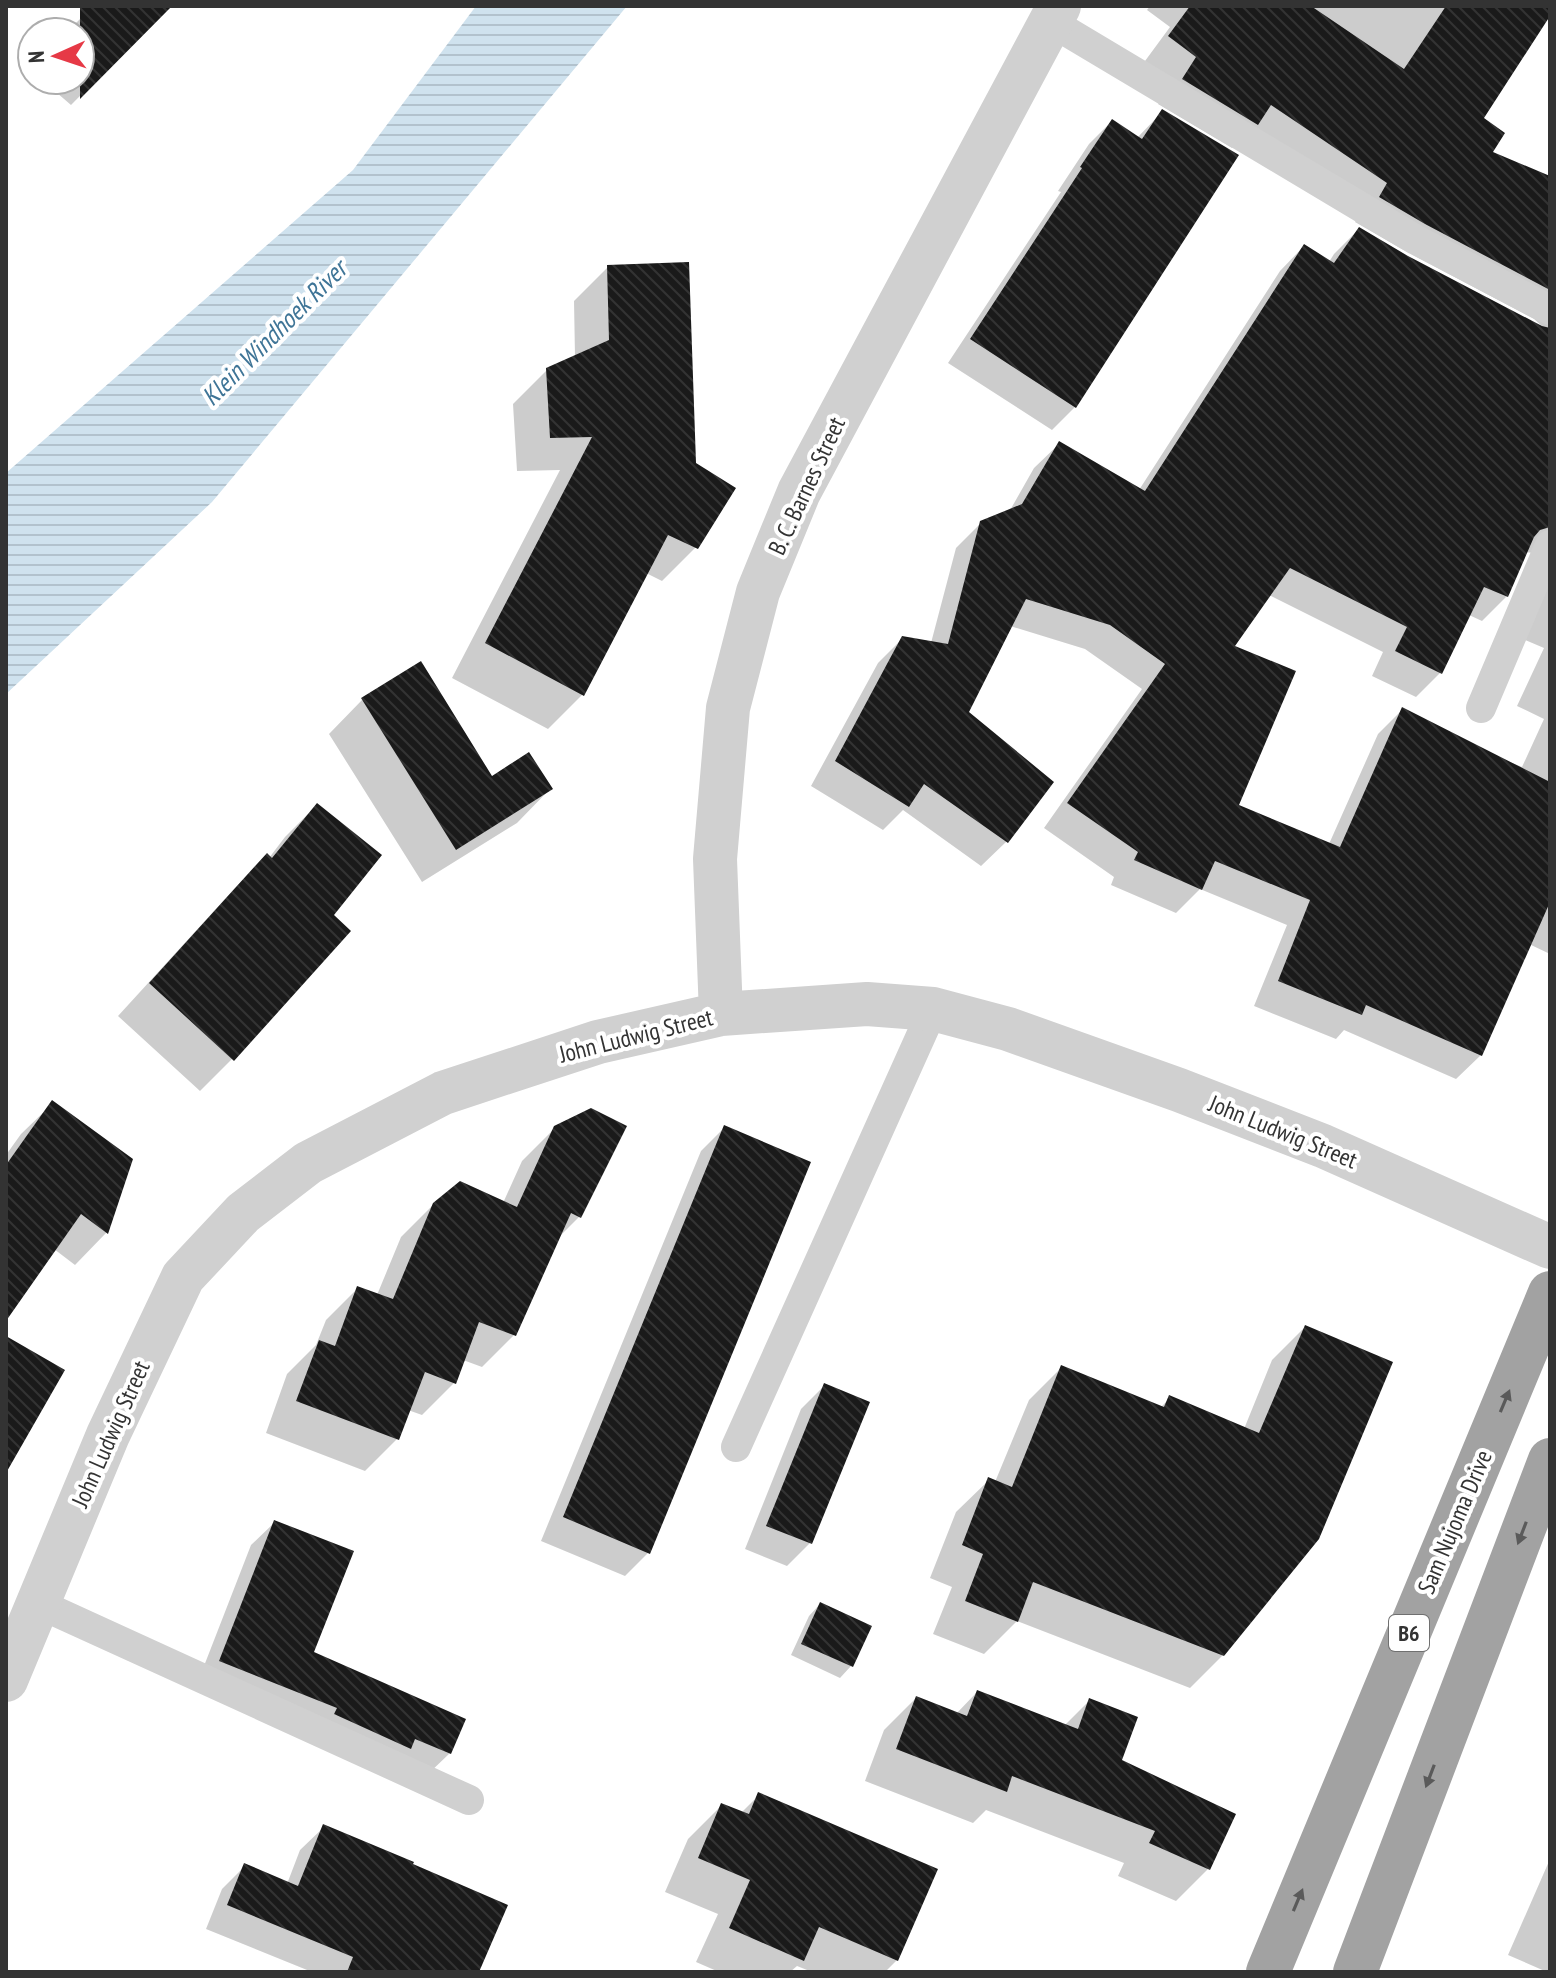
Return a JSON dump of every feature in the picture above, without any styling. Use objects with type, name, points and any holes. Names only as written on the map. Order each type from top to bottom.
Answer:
[{"type":"highway","name":"Sam Nujoma Drive","points":[[1268,1972],[1550,1293]]},
{"type":"highway","points":[[1355,1972],[1550,1460]]},
{"type":"street","name":"B. C. Barnes Street","points":[[721,1014],[715,859],[728,708],[758,592],[799,492],[1055,14]]},
{"type":"street","name":"John Ludwig Street","points":[[6,1680],[108,1435],[183,1277],[243,1213],[308,1163],[443,1093],[598,1042],[721,1014],[867,1004],[933,1009],[1008,1029],[1179,1090],[1323,1146],[1550,1247]]},
{"type":"lane","points":[[1055,14],[1416,240],[1550,310]]},
{"type":"lane","points":[[1481,708],[1550,545]]},
{"type":"lane","points":[[736,1447],[933,1009]]},
{"type":"lane","points":[[37,1603],[469,1800]]},
{"type":"water","name":"Klein Windhoek River","points":[[476,6],[627,6],[212,502],[6,694],[6,473],[353,170]]},
{"type":"building","points":[[80,6],[172,6],[96,83],[96,16],[80,16]]},
{"type":"building","points":[[1190,6],[1311,6],[1404,69],[1446,6],[1550,6],[1550,16],[1484,118],[1505,133],[1493,152],[1550,176],[1550,290],[1379,197],[1387,183],[1271,105],[1258,125],[1182,79],[1196,57],[1168,36]]},
{"type":"building","points":[[1162,109],[1239,155],[1076,408],[970,339],[1112,119],[1142,139]]},
{"type":"building","points":[[1359,227],[1408,256],[1550,328],[1550,527],[1540,530],[1534,537],[1508,597],[1484,587],[1442,674],[1395,651],[1407,627],[1290,568],[1235,646],[1296,671],[1239,805],[1340,847],[1402,707],[1550,782],[1550,902],[1482,1056],[1366,1005],[1362,1015],[1278,981],[1310,900],[1215,861],[1202,890],[1134,860],[1138,852],[1067,803],[1165,664],[1110,625],[1026,599],[969,712],[1054,782],[1008,843],[924,784],[909,807],[835,761],[902,636],[948,644],[980,521],[1022,504],[1059,441],[1145,491],[1304,244],[1334,263]]},
{"type":"building","points":[[689,262],[696,463],[736,488],[698,549],[668,535],[584,696],[485,643],[592,437],[550,438],[546,368],[609,340],[607,265]]},
{"type":"building","points":[[421,661],[492,776],[529,752],[553,789],[456,850],[361,698]]},
{"type":"building","points":[[317,803],[382,855],[334,915],[351,931],[234,1061],[149,983],[267,853],[272,858]]},
{"type":"building","points":[[52,1100],[133,1159],[108,1234],[81,1214],[6,1321],[6,1165]]},
{"type":"building","points":[[591,1108],[627,1126],[581,1218],[571,1213],[516,1336],[479,1322],[456,1384],[425,1372],[399,1440],[296,1401],[319,1340],[335,1346],[357,1286],[393,1299],[433,1203],[460,1181],[517,1207],[554,1126]]},
{"type":"building","points":[[724,1125],[811,1162],[650,1554],[563,1517]]},
{"type":"building","points":[[1305,1325],[1393,1362],[1319,1539],[1224,1656],[1033,1582],[1018,1622],[965,1601],[983,1554],[962,1545],[988,1477],[1012,1487],[1061,1365],[1164,1407],[1169,1395],[1259,1433]]},
{"type":"building","points":[[6,1336],[65,1370],[6,1473]]},
{"type":"building","points":[[824,1383],[870,1402],[812,1544],[766,1526]]},
{"type":"building","points":[[274,1520],[354,1551],[314,1652],[466,1719],[451,1754],[415,1739],[411,1749],[334,1714],[337,1708],[219,1661]]},
{"type":"building","points":[[820,1602],[872,1626],[853,1667],[801,1644]]},
{"type":"building","points":[[977,1690],[1078,1729],[1089,1698],[1138,1717],[1122,1760],[1236,1814],[1210,1870],[1149,1843],[1155,1831],[1012,1776],[1007,1792],[896,1749],[916,1696],[967,1716]]},
{"type":"building","points":[[758,1792],[938,1869],[898,1961],[819,1927],[804,1961],[729,1928],[750,1880],[698,1858],[721,1803],[749,1814]]},
{"type":"building","points":[[323,1824],[508,1905],[479,1972],[347,1972],[353,1957],[227,1905],[244,1863],[298,1886]]}]
